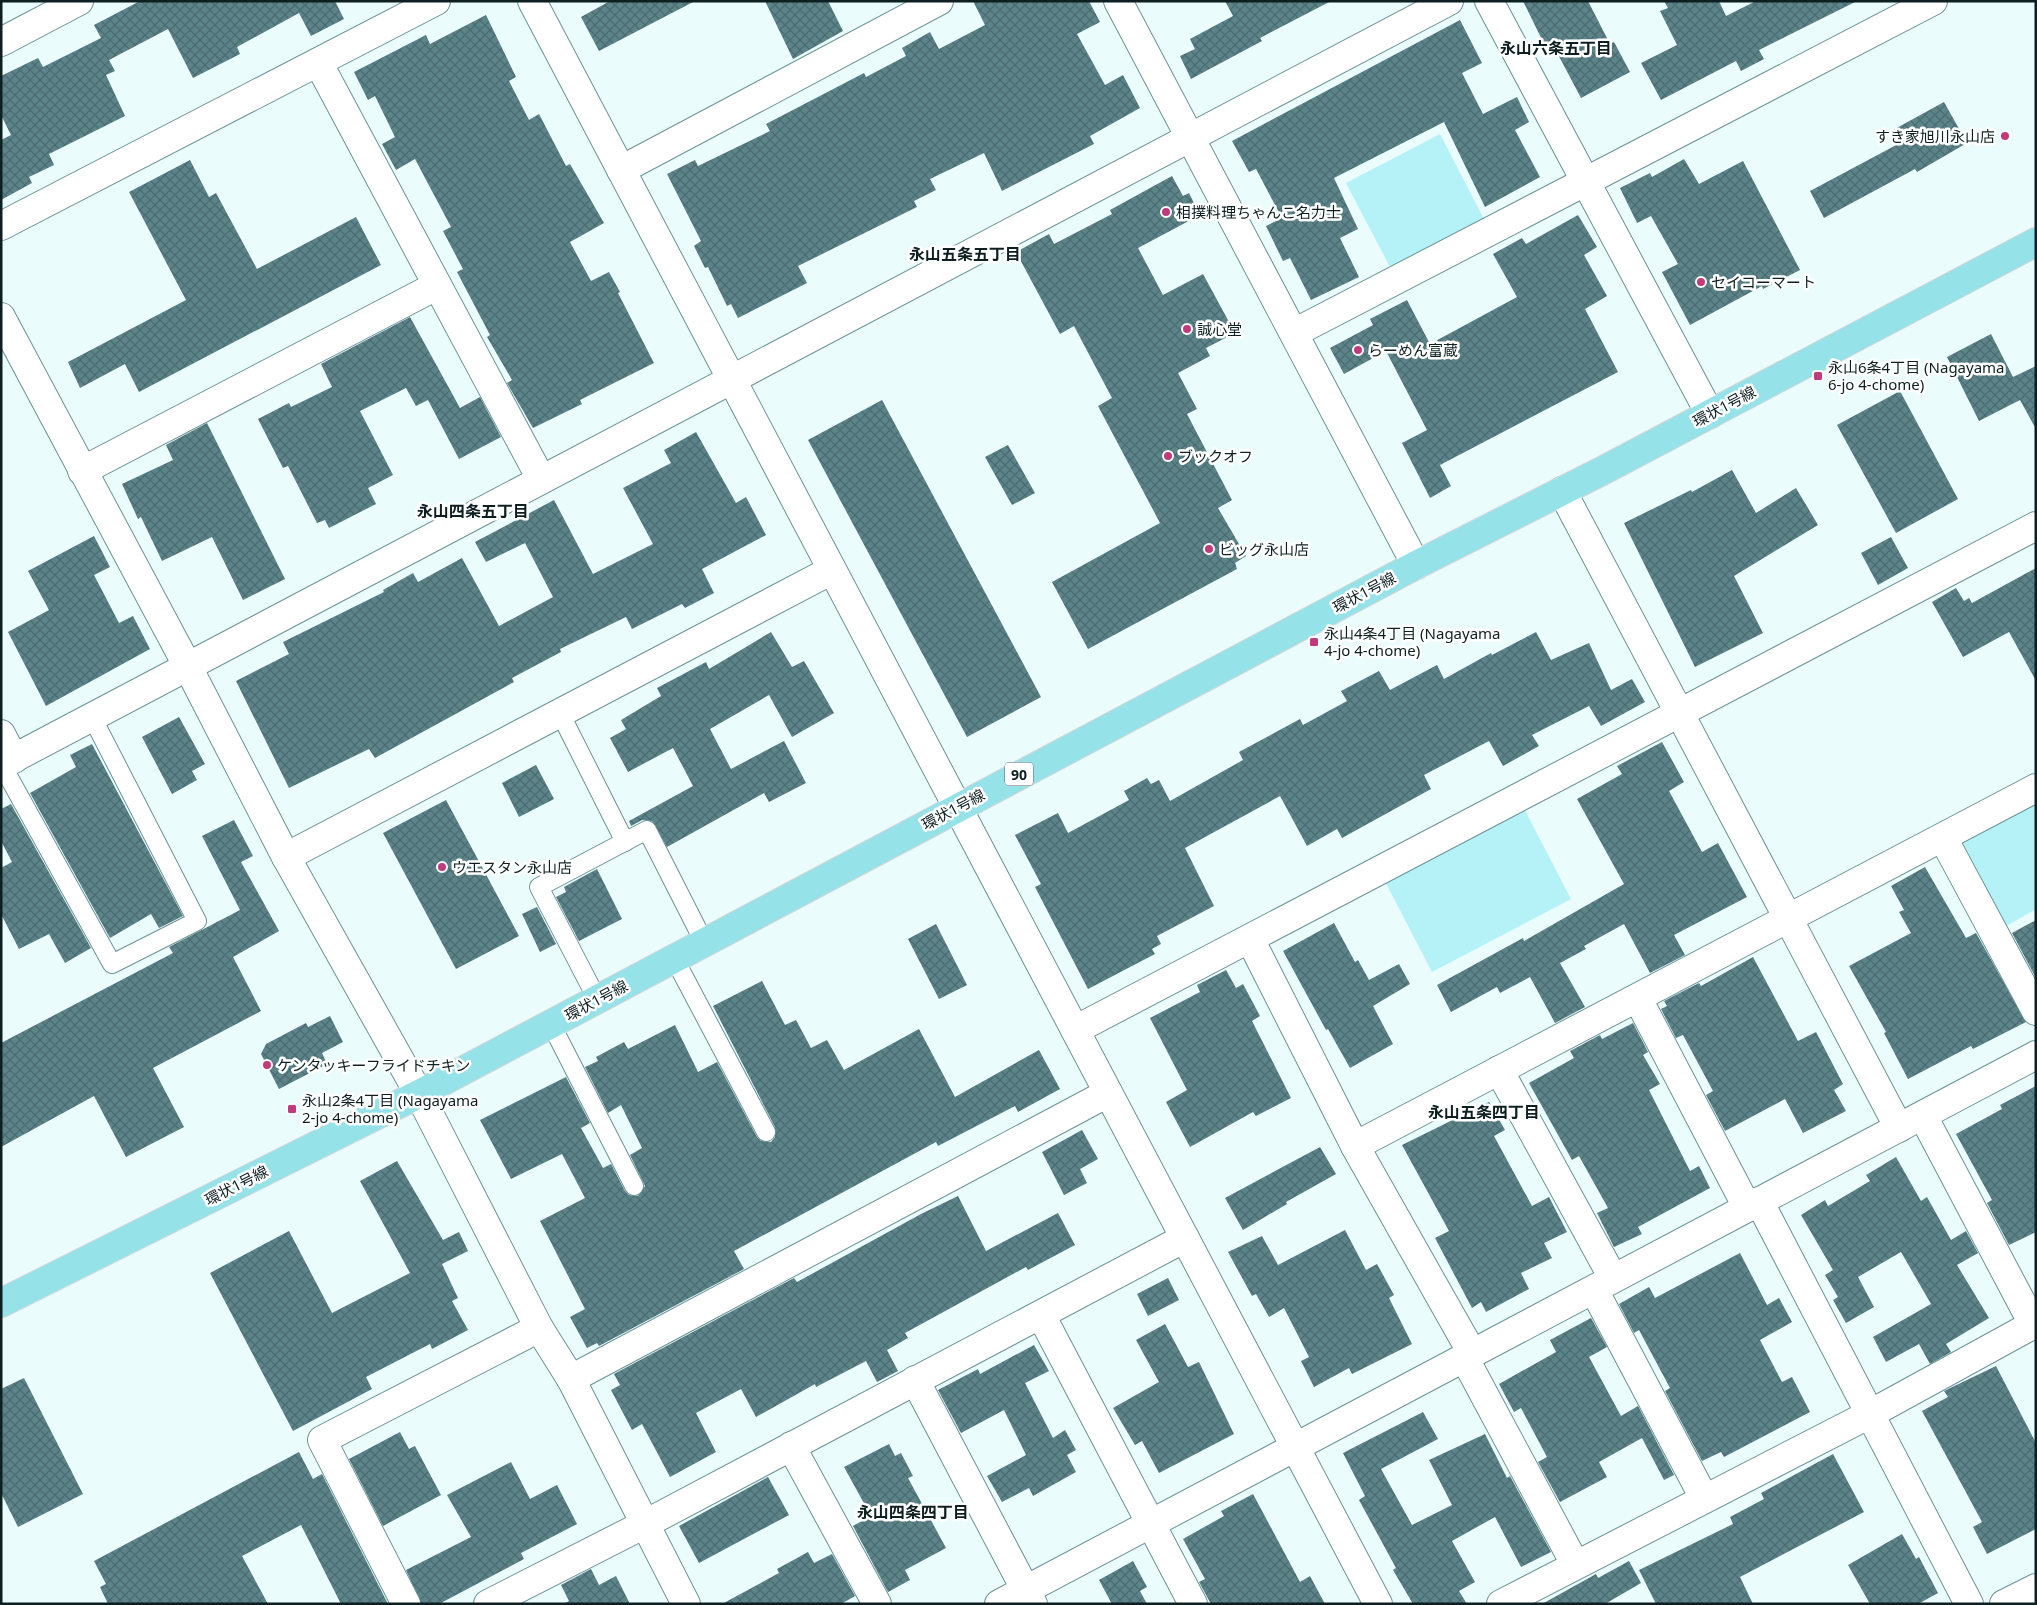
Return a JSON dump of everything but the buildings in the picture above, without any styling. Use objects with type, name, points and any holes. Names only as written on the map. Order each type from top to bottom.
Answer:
[{"type":"main road","name":"環状1号線","points":[[1,1303],[419,1094],[1416,565],[1710,414],[2036,242]]},
{"type":"street","points":[[1,42],[79,1]]},
{"type":"street","points":[[1,226],[319,64],[436,1]]},
{"type":"street","points":[[532,1],[1378,1604]]},
{"type":"street","points":[[620,170],[939,1]]},
{"type":"street","points":[[1118,1],[1416,565]]},
{"type":"street","points":[[1,734],[6,763],[1449,1]]},
{"type":"street","points":[[1489,1],[1710,414]]},
{"type":"street","points":[[1294,333],[1933,1]]},
{"type":"street","points":[[319,64],[436,286],[541,479]]},
{"type":"street","points":[[82,471],[436,286]]},
{"type":"street","points":[[1,317],[188,667],[286,857],[419,1094],[539,1328],[571,1379],[686,1604]]},
{"type":"street","points":[[1562,491],[1899,1128]]},
{"type":"street","points":[[1075,1030],[2036,526]]},
{"type":"street","points":[[286,857],[832,570]]},
{"type":"street","points":[[1355,1146],[1638,999],[1787,918],[2036,788]]},
{"type":"street","points":[[1943,838],[2036,1011]]},
{"type":"street","points":[[1250,939],[1355,1146],[1468,1355],[1574,1564]]},
{"type":"street","points":[[1638,999],[1870,1414],[1969,1604]]},
{"type":"street","points":[[999,1604],[1030,1597],[1151,1523],[2036,1055]]},
{"type":"street","points":[[1499,1070],[1704,1498]]},
{"type":"street","points":[[571,1379],[1108,1093]]},
{"type":"street","points":[[1501,1604],[1574,1564],[1870,1414],[2034,1323],[1923,1116]]},
{"type":"street","points":[[488,1604],[645,1524],[1185,1238]]},
{"type":"street","points":[[1041,1315],[1193,1604]]},
{"type":"street","points":[[406,1604],[322,1440],[539,1328]]},
{"type":"street","points":[[915,1380],[1030,1597]]},
{"type":"street","points":[[791,1446],[877,1604]]},
{"type":"street","points":[[2004,1604],[2036,1588]]},
{"type":"lane","points":[[560,713],[625,842]]},
{"type":"lane","points":[[6,763],[112,964],[197,921],[92,717]]},
{"type":"lane","points":[[597,999],[539,887],[647,830],[704,942]]},
{"type":"lane","points":[[674,958],[766,1132]]},
{"type":"lane","points":[[551,1024],[634,1186]]},
{"type":"shaded area","points":[[1440,134],[1485,221],[1391,269],[1346,183]]},
{"type":"shaded area","points":[[2036,788],[2036,909],[1994,933],[1943,838]]},
{"type":"shaded area","points":[[1518,797],[1571,899],[1432,972],[1379,870]]},
{"type":"place","name":"すき家旭川永山店","points":[[2005,136]]},
{"type":"place","name":"相撲料理ちゃんこ名力士","points":[[1166,212]]},
{"type":"place","name":"セイコーマート","points":[[1701,282]]},
{"type":"place","name":"誠心堂","points":[[1187,329]]},
{"type":"place","name":"らーめん富蔵","points":[[1358,350]]},
{"type":"place","name":"永山6条4丁目 (Nagayama 6-jo 4-chome)","points":[[1818,376]]},
{"type":"place","name":"ブックオフ","points":[[1168,456]]},
{"type":"place","name":"ビッグ永山店","points":[[1209,549]]},
{"type":"place","name":"永山4条4丁目 (Nagayama 4-jo 4-chome)","points":[[1314,642]]},
{"type":"place","name":"ウエスタン永山店","points":[[442,867]]},
{"type":"place","name":"ケンタッキーフライドチキン","points":[[267,1065]]},
{"type":"place","name":"永山2条4丁目 (Nagayama 2-jo 4-chome)","points":[[292,1109]]},
{"type":"district","name":"永山六条五丁目","points":[[1556,48]]},
{"type":"district","name":"永山五条五丁目","points":[[965,254]]},
{"type":"district","name":"永山四条五丁目","points":[[473,511]]},
{"type":"district","name":"永山五条四丁目","points":[[1484,1112]]},
{"type":"district","name":"永山四条四丁目","points":[[913,1512]]}]
